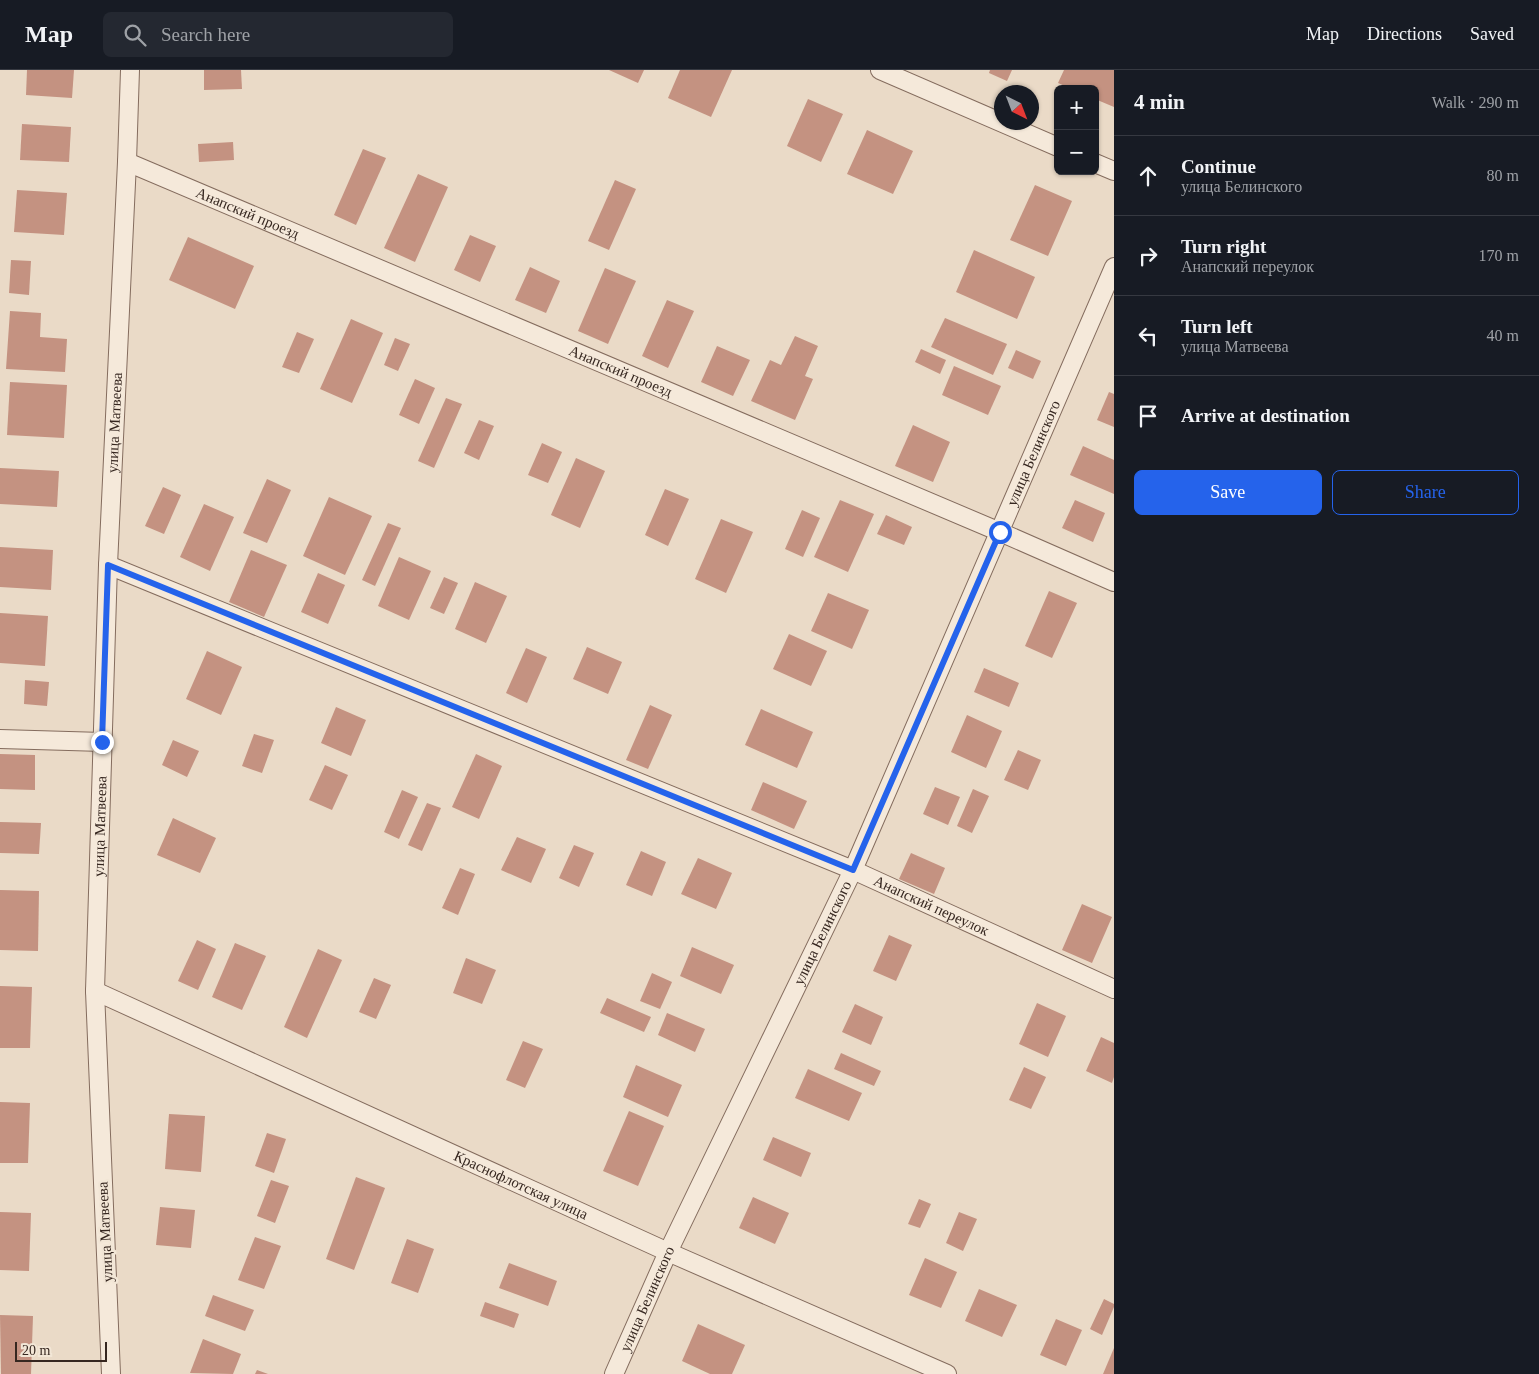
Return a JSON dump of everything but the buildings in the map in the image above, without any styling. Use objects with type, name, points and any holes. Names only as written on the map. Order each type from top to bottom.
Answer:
[{"type":"lane","name":"улица Матвеева","points":[[111,1374],[94,991],[108,565],[130,70]]},
{"type":"lane","points":[[880,70],[1054,145]]},
{"type":"lane","name":"Анапский проезд","points":[[127,162],[1114,582]]},
{"type":"lane","points":[[1099,165],[1114,171]]},
{"type":"lane","name":"улица Белинского","points":[[614,1374],[668,1252],[853,870],[1114,267]]},
{"type":"lane","name":"Анапский переулок","points":[[108,565],[853,870],[1114,989]]},
{"type":"lane","points":[[0,739],[102,742]]},
{"type":"lane","name":"Краснофлотская улица","points":[[94,991],[668,1252],[947,1374]]},
{"type":"route","points":[[102,742],[108,565],[853,870],[1000,532]]}]
